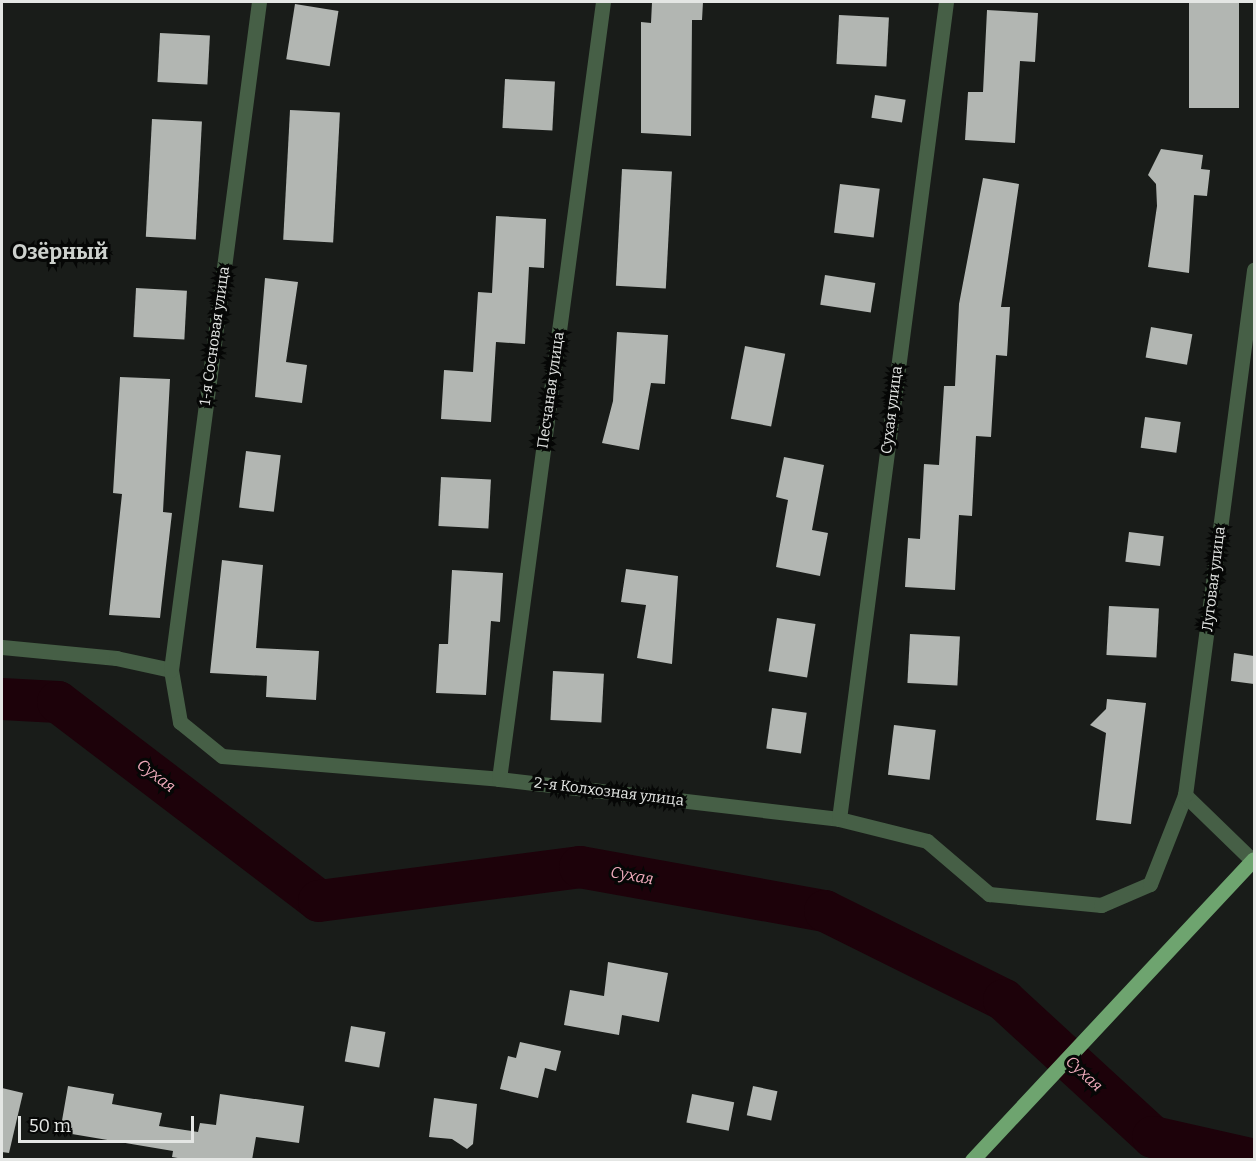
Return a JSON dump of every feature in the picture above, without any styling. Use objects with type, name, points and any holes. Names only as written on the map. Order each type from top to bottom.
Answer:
[{"type":"main road","points":[[972,1160],[1254,860]]},
{"type":"street","name":"1-я Сосновая улица","points":[[171,670],[259,2]]},
{"type":"street","name":"Песчаная улица","points":[[500,779],[603,2]]},
{"type":"street","name":"Сухая улица","points":[[839,819],[946,2]]},
{"type":"street","name":"Луговая улица","points":[[1185,795],[1254,270]]},
{"type":"street","points":[[2,647],[116,658],[171,670]]},
{"type":"street","name":"2-я Колхозная улица","points":[[171,670],[180,722],[222,756],[500,779],[839,819],[927,841],[988,894],[1101,905],[1150,884],[1185,795]]},
{"type":"street","points":[[1185,795],[1254,860]]},
{"type":"building","points":[[652,2],[703,2],[702,20],[692,20],[691,136],[641,133],[641,22],[651,23]]},
{"type":"building","points":[[1189,2],[1239,2],[1239,108],[1189,108]]},
{"type":"building","points":[[295,4],[338,11],[330,66],[286,59]]},
{"type":"building","points":[[987,10],[1038,13],[1035,62],[1020,61],[1015,143],[965,140],[968,92],[983,92]]},
{"type":"building","points":[[839,15],[889,18],[886,67],[836,64]]},
{"type":"building","points":[[160,33],[210,36],[207,85],[157,82]]},
{"type":"building","points":[[505,79],[555,82],[552,131],[502,128]]},
{"type":"building","points":[[875,95],[906,100],[902,123],[871,118]]},
{"type":"building","points":[[290,110],[340,113],[333,242],[283,240]]},
{"type":"building","points":[[152,119],[202,122],[196,239],[146,237]]},
{"type":"building","points":[[1161,149],[1203,155],[1201,169],[1210,170],[1207,196],[1194,195],[1189,273],[1148,267],[1157,206],[1156,184],[1148,175]]},
{"type":"building","points":[[622,169],[672,172],[666,288],[616,286]]},
{"type":"building","points":[[983,178],[1019,184],[1001,307],[1010,307],[1007,356],[996,355],[991,437],[976,436],[972,516],[959,515],[955,590],[905,587],[908,538],[920,539],[924,464],[939,465],[944,386],[955,386],[959,304]]},
{"type":"building","points":[[840,184],[880,189],[874,238],[834,233]]},
{"type":"building","points":[[496,216],[546,219],[544,268],[529,267],[525,344],[496,342],[491,422],[441,419],[444,370],[473,372],[478,292],[492,293]]},
{"type":"building","points":[[825,275],[875,283],[871,313],[820,305]]},
{"type":"building","points":[[265,278],[298,282],[286,362],[307,365],[302,403],[255,397]]},
{"type":"building","points":[[136,288],[187,291],[184,340],[133,337]]},
{"type":"building","points":[[1151,327],[1192,334],[1187,365],[1146,358]]},
{"type":"building","points":[[617,332],[668,335],[665,384],[651,383],[639,450],[602,443],[613,401]]},
{"type":"building","points":[[745,346],[785,354],[771,426],[731,419]]},
{"type":"building","points":[[120,377],[170,379],[163,512],[172,513],[160,618],[109,615],[122,494],[113,493]]},
{"type":"building","points":[[1145,417],[1181,422],[1176,453],[1141,448]]},
{"type":"building","points":[[246,451],[281,455],[274,512],[239,508]]},
{"type":"building","points":[[784,457],[824,465],[812,530],[828,533],[820,576],[776,567],[788,500],[776,497]]},
{"type":"building","points":[[441,477],[491,480],[488,529],[438,526]]},
{"type":"building","points":[[1129,532],[1164,536],[1160,566],[1125,562]]},
{"type":"building","points":[[222,560],[263,565],[256,648],[319,651],[316,700],[266,697],[267,676],[210,673]]},
{"type":"building","points":[[626,569],[678,576],[672,664],[637,658],[646,605],[621,602]]},
{"type":"building","points":[[452,570],[503,573],[500,622],[491,621],[486,695],[436,693],[439,644],[448,644]]},
{"type":"building","points":[[1109,606],[1159,609],[1156,658],[1106,655]]},
{"type":"building","points":[[777,618],[816,624],[807,677],[769,671]]},
{"type":"building","points":[[910,634],[960,637],[957,686],[907,683]]},
{"type":"building","points":[[1234,653],[1254,656],[1254,684],[1231,681]]},
{"type":"building","points":[[553,671],[604,674],[601,723],[550,720]]},
{"type":"building","points":[[1107,699],[1146,703],[1131,824],[1096,820],[1106,733],[1090,725],[1106,709]]},
{"type":"building","points":[[772,708],[807,713],[801,753],[766,749]]},
{"type":"building","points":[[894,725],[936,730],[930,780],[888,775]]},
{"type":"building","points":[[608,962],[668,973],[659,1022],[622,1015],[619,1035],[564,1025],[570,990],[604,996]]},
{"type":"building","points":[[351,1026],[385,1032],[379,1068],[345,1061]]},
{"type":"building","points":[[520,1042],[561,1051],[556,1071],[545,1068],[538,1098],[500,1089],[508,1056],[516,1058]]},
{"type":"building","points":[[68,1086],[114,1094],[112,1104],[162,1113],[159,1126],[198,1132],[200,1123],[216,1125],[220,1094],[304,1106],[299,1143],[256,1137],[252,1160],[189,1160],[172,1157],[173,1151],[60,1132]]},
{"type":"building","points":[[753,1086],[777,1091],[771,1121],[747,1115]]},
{"type":"building","points":[[2,1088],[23,1093],[9,1153],[2,1152]]},
{"type":"building","points":[[692,1094],[734,1102],[729,1131],[686,1122]]},
{"type":"building","points":[[434,1098],[477,1104],[473,1144],[467,1149],[452,1139],[429,1137]]},
{"type":"waterway","name":"Сухая","points":[[2,699],[58,702],[319,901],[580,867],[825,911],[1004,1000],[1153,1137],[1254,1160]]},
{"type":"district","name":"Озёрный","points":[[60,252]]}]
